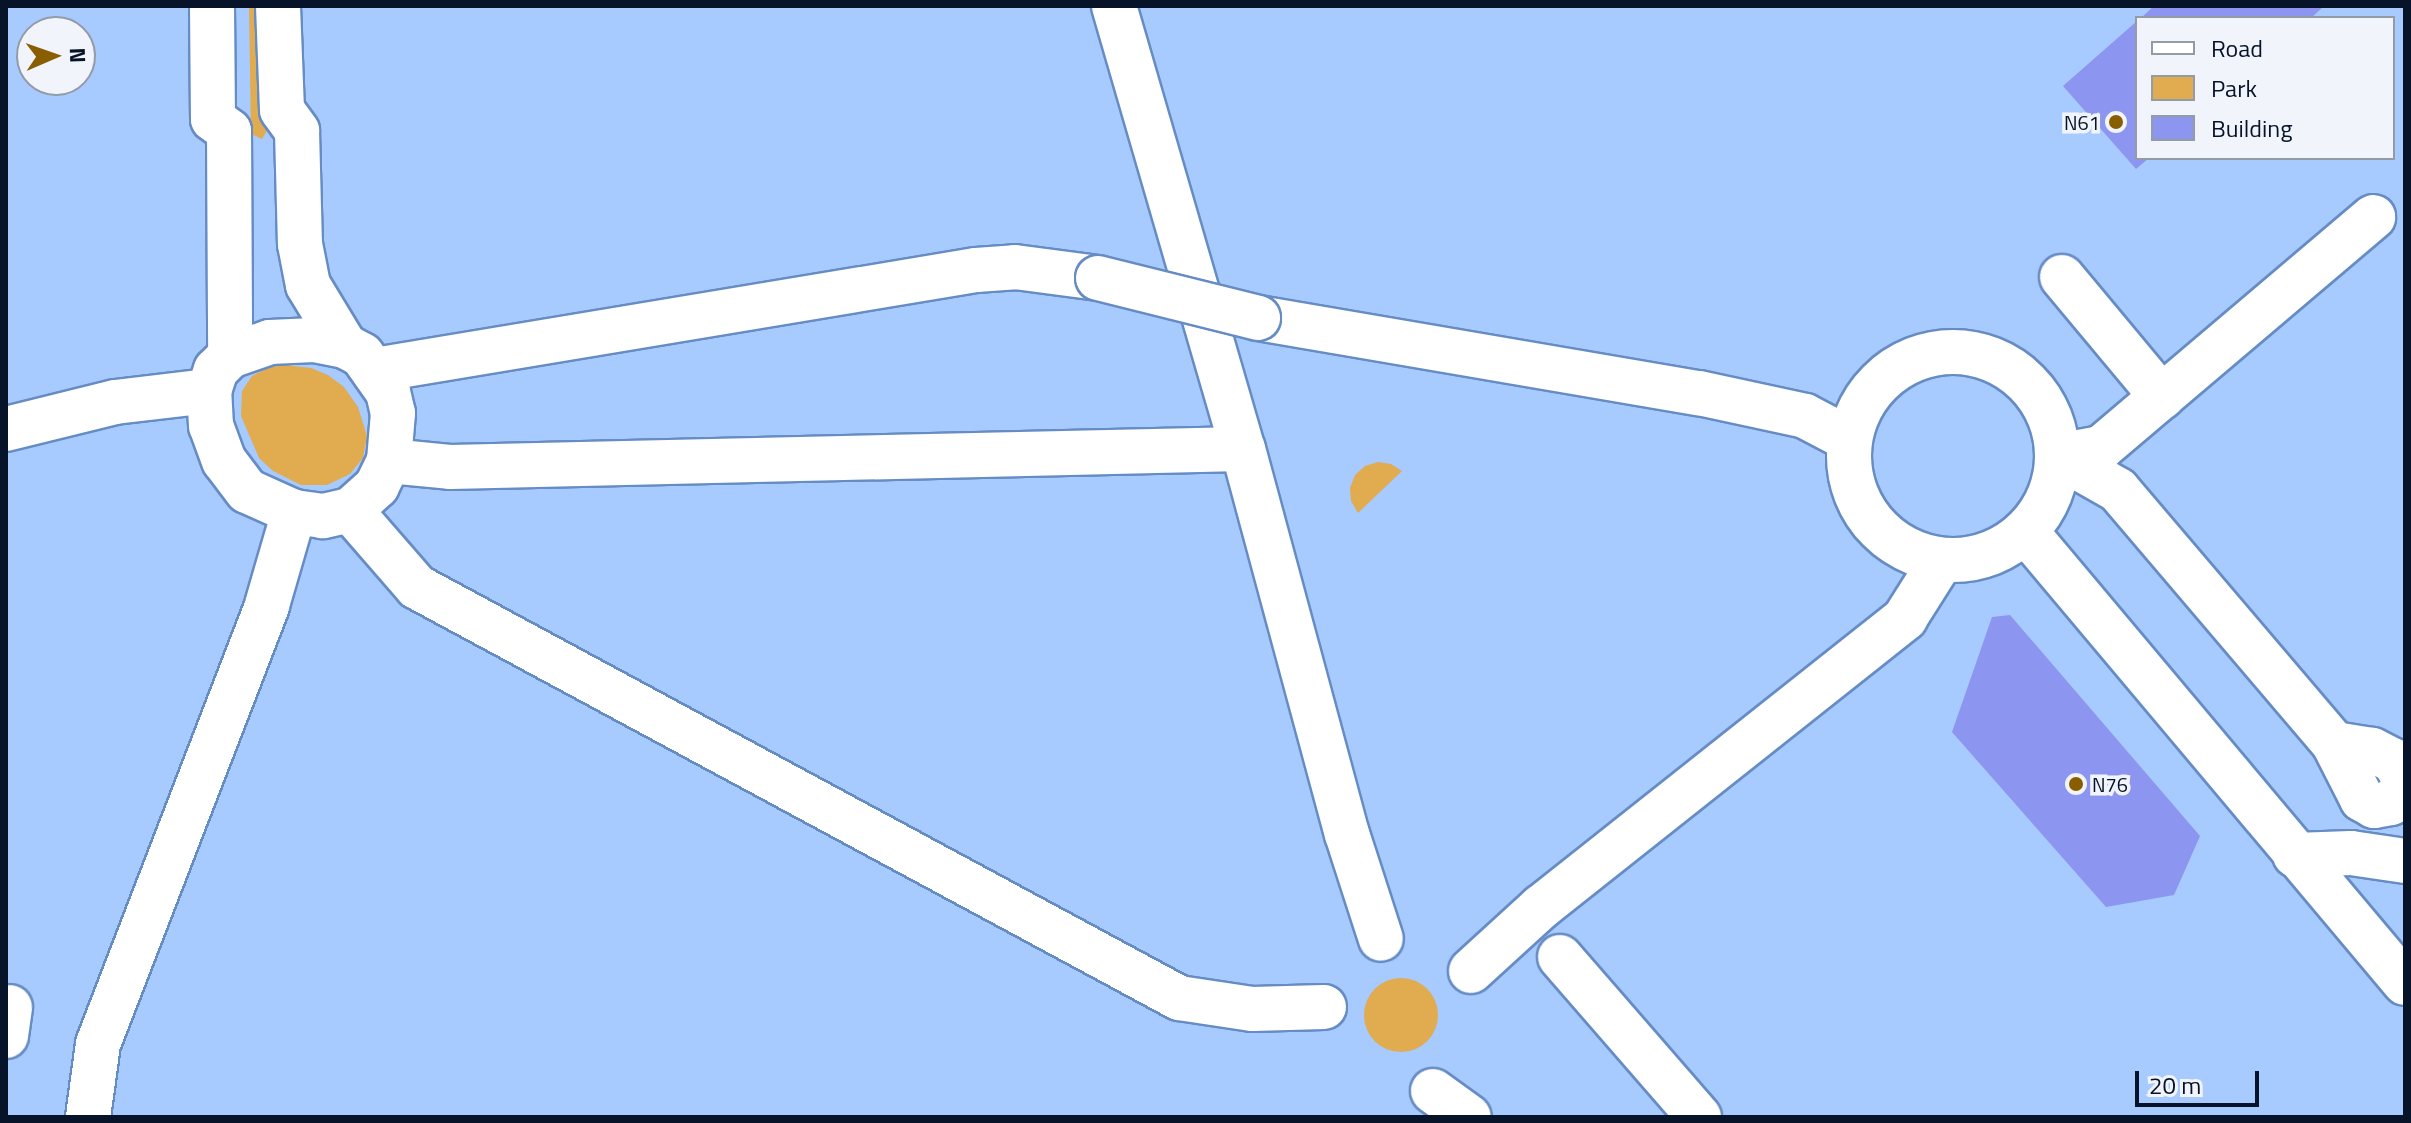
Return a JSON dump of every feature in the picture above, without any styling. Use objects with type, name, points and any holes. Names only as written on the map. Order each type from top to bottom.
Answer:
[{"type":"lane","points":[[212,6],[213,119],[229,131]]},
{"type":"lane","points":[[240,6],[243,115],[229,131],[219,374],[211,426],[224,461],[247,491],[294,512],[323,516],[350,510],[377,486],[389,461],[393,413],[388,392],[308,285],[300,244],[297,131],[282,110],[278,6]]},
{"type":"lane","points":[[297,131],[311,112],[306,6]]},
{"type":"lane","points":[[1114,6],[1243,449],[1347,834],[1381,939]]},
{"type":"lane","points":[[2058,456],[2101,448],[2373,217]]},
{"type":"lane","points":[[6,429],[219,374],[248,348],[291,340],[360,358],[1015,267],[1098,278],[1258,318],[1699,393],[1805,416],[1849,439]]},
{"type":"lane","points":[[2062,277],[2162,397]]},
{"type":"lane","points":[[1950,350],[1991,357],[2027,380],[2050,415],[2058,456],[2050,497],[2026,532],[1987,556],[1941,561],[1895,544],[1861,507],[1849,474],[1849,439],[1875,384],[1909,359],[1950,350]]},
{"type":"lane","points":[[389,461],[450,467],[1243,449]]},
{"type":"lane","points":[[2058,456],[2118,490],[2334,744]]},
{"type":"lane","points":[[350,510],[417,587],[1179,998],[1252,1009],[1324,1007]]},
{"type":"lane","points":[[88,1117],[98,1044],[267,605],[294,512]]},
{"type":"lane","points":[[2026,532],[2405,983]]},
{"type":"lane","points":[[1471,971],[1541,907],[1905,618],[1941,561]]},
{"type":"lane","points":[[2295,855],[2351,853],[2405,861]]},
{"type":"lane","points":[[1560,957],[1699,1117]]},
{"type":"lane","points":[[1433,1091],[1469,1117]]},
{"type":"shaded area","points":[[6,6],[2405,6],[2405,1117],[6,1117]]},
{"type":"green space","points":[[249,6],[265,6],[268,129],[262,139],[251,134]]},
{"type":"green space","points":[[269,367],[311,368],[328,375],[344,387],[358,407],[367,436],[363,458],[350,474],[327,485],[301,485],[273,471],[259,458],[241,416],[242,391],[252,376]]},
{"type":"green space","points":[[1378,462],[1391,464],[1402,471],[1358,513],[1351,501],[1350,488],[1355,475],[1365,466]]},
{"type":"green space","points":[[1401,978],[1415,981],[1427,989],[1435,1001],[1438,1015],[1435,1029],[1427,1041],[1415,1049],[1401,1052],[1387,1049],[1375,1041],[1367,1029],[1364,1015],[1367,1001],[1375,989],[1387,981]]},
{"type":"building","points":[[2154,6],[2324,6],[2313,16],[2143,16]]},
{"type":"building","name":"N61","points":[[2135,23],[2135,160],[2147,160],[2136,169],[2063,86]]},
{"type":"building","name":"N76","points":[[2010,615],[2200,836],[2174,895],[2106,907],[1952,732],[1992,617]]},
{"type":"place","name":"N61","points":[[2116,122]]},
{"type":"place","name":"N76","points":[[2076,784]]}]
